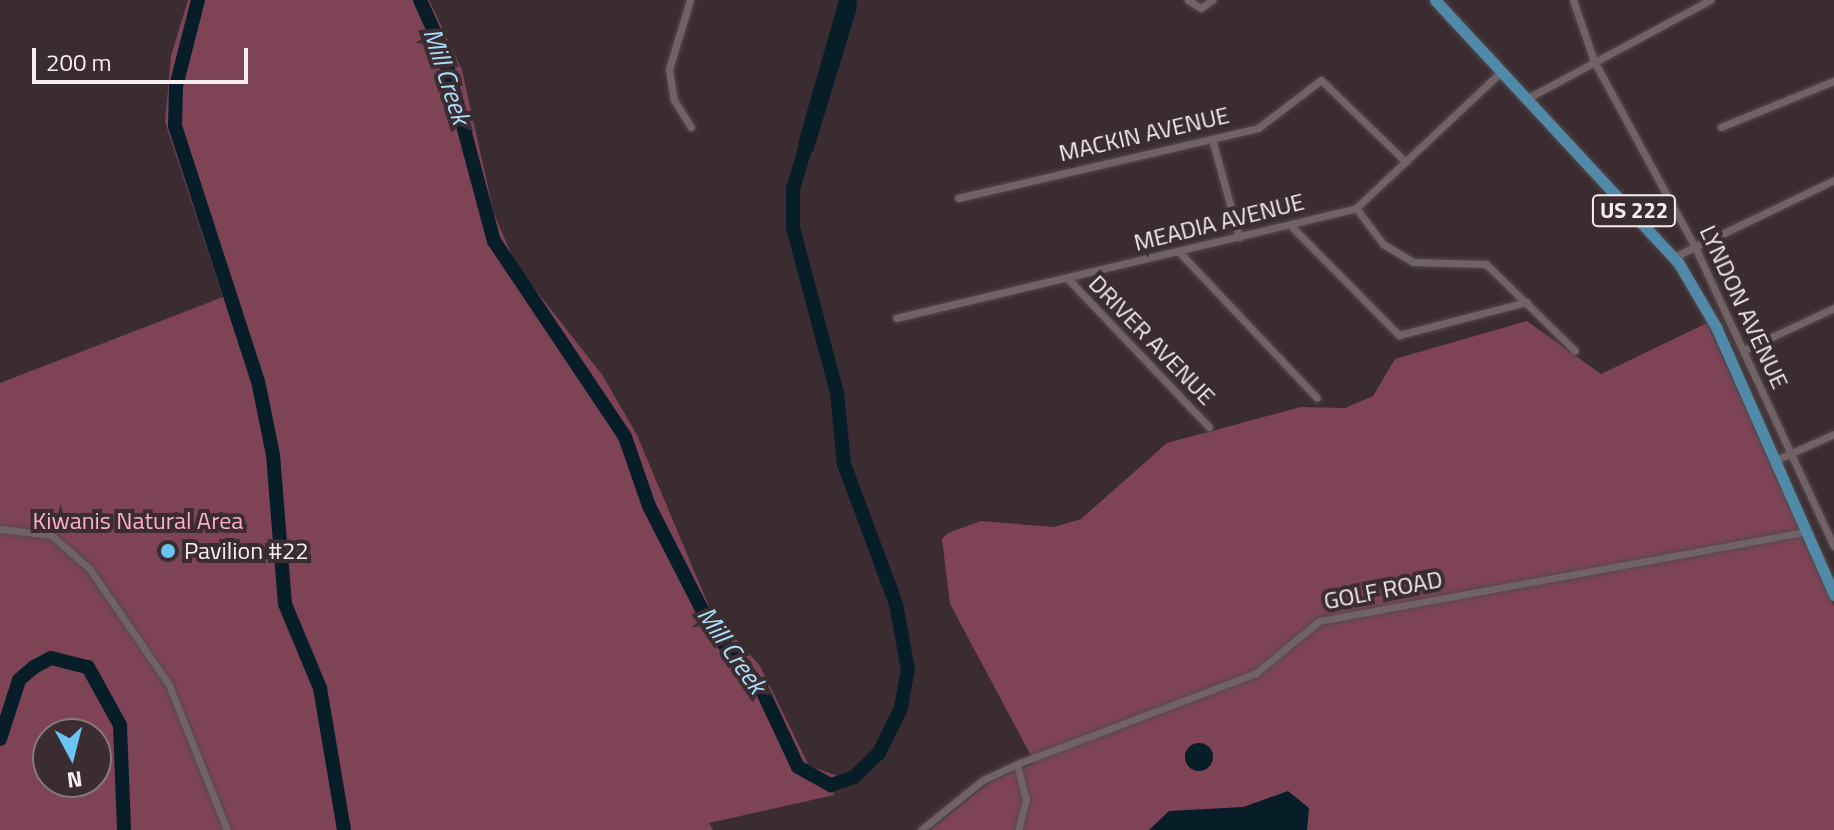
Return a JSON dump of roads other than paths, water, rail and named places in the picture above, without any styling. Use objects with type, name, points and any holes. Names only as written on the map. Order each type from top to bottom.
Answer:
[{"type":"highway","name":"US 222","points":[[1435,0],[1674,257],[1716,327],[1834,595]]},
{"type":"street","points":[[690,0],[669,69],[677,108],[691,127]]},
{"type":"street","points":[[1188,0],[1201,8],[1212,0]]},
{"type":"street","name":"LYNDON AVENUE","points":[[1573,0],[1594,61],[1694,245],[1834,546]]},
{"type":"street","points":[[1528,98],[1710,0]]},
{"type":"street","name":"MEADIA AVENUE","points":[[896,318],[1069,280],[1356,208],[1502,71]]},
{"type":"street","name":"MACKIN AVENUE","points":[[958,198],[1273,122],[1324,80],[1406,162]]},
{"type":"street","points":[[1721,127],[1834,81]]},
{"type":"street","points":[[1212,139],[1239,237]]},
{"type":"street","points":[[1674,257],[1834,180]]},
{"type":"street","points":[[1356,208],[1401,256],[1431,265],[1479,262],[1527,302],[1575,351]]},
{"type":"street","points":[[1290,225],[1399,335],[1527,302]]},
{"type":"street","points":[[1180,253],[1317,398]]},
{"type":"street","name":"DRIVER AVENUE","points":[[1069,280],[1209,427]]},
{"type":"street","points":[[1744,350],[1834,308]]},
{"type":"street","points":[[1776,460],[1834,434]]},
{"type":"street","points":[[0,529],[51,535],[89,568],[169,685],[227,830]]},
{"type":"street","name":"GOLF ROAD","points":[[921,830],[983,780],[1017,764],[1249,677],[1319,621],[1807,531]]},
{"type":"street","points":[[1017,764],[1026,799],[1018,830]]},
{"type":"water","points":[[839,0],[857,0],[856,11],[813,152],[798,143]]},
{"type":"water","points":[[1199,743],[1209,747],[1213,757],[1209,767],[1199,771],[1189,767],[1185,757],[1189,747]]},
{"type":"water","points":[[1288,791],[1309,808],[1307,830],[1149,830],[1169,811],[1243,807]]},
{"type":"waterway","name":"Mill Creek","points":[[198,0],[176,86],[175,126],[258,381],[273,455],[285,604],[320,688],[344,830]]},
{"type":"waterway","name":"Mill Creek","points":[[420,0],[443,51],[494,241],[625,437],[649,506],[713,631],[761,688],[798,767],[831,785],[854,777],[879,753],[901,708],[908,670],[896,604],[844,464],[837,393],[793,228],[793,189],[810,132]]},
{"type":"waterway","name":"Mill Creek","points":[[0,739],[19,680],[34,667],[51,658],[88,667],[120,725],[124,830]]},
{"type":"place","name":"Pavilion #22","points":[[168,551]]},
{"type":"park label","name":"Kiwanis Natural Area","points":[[138,521]]}]
